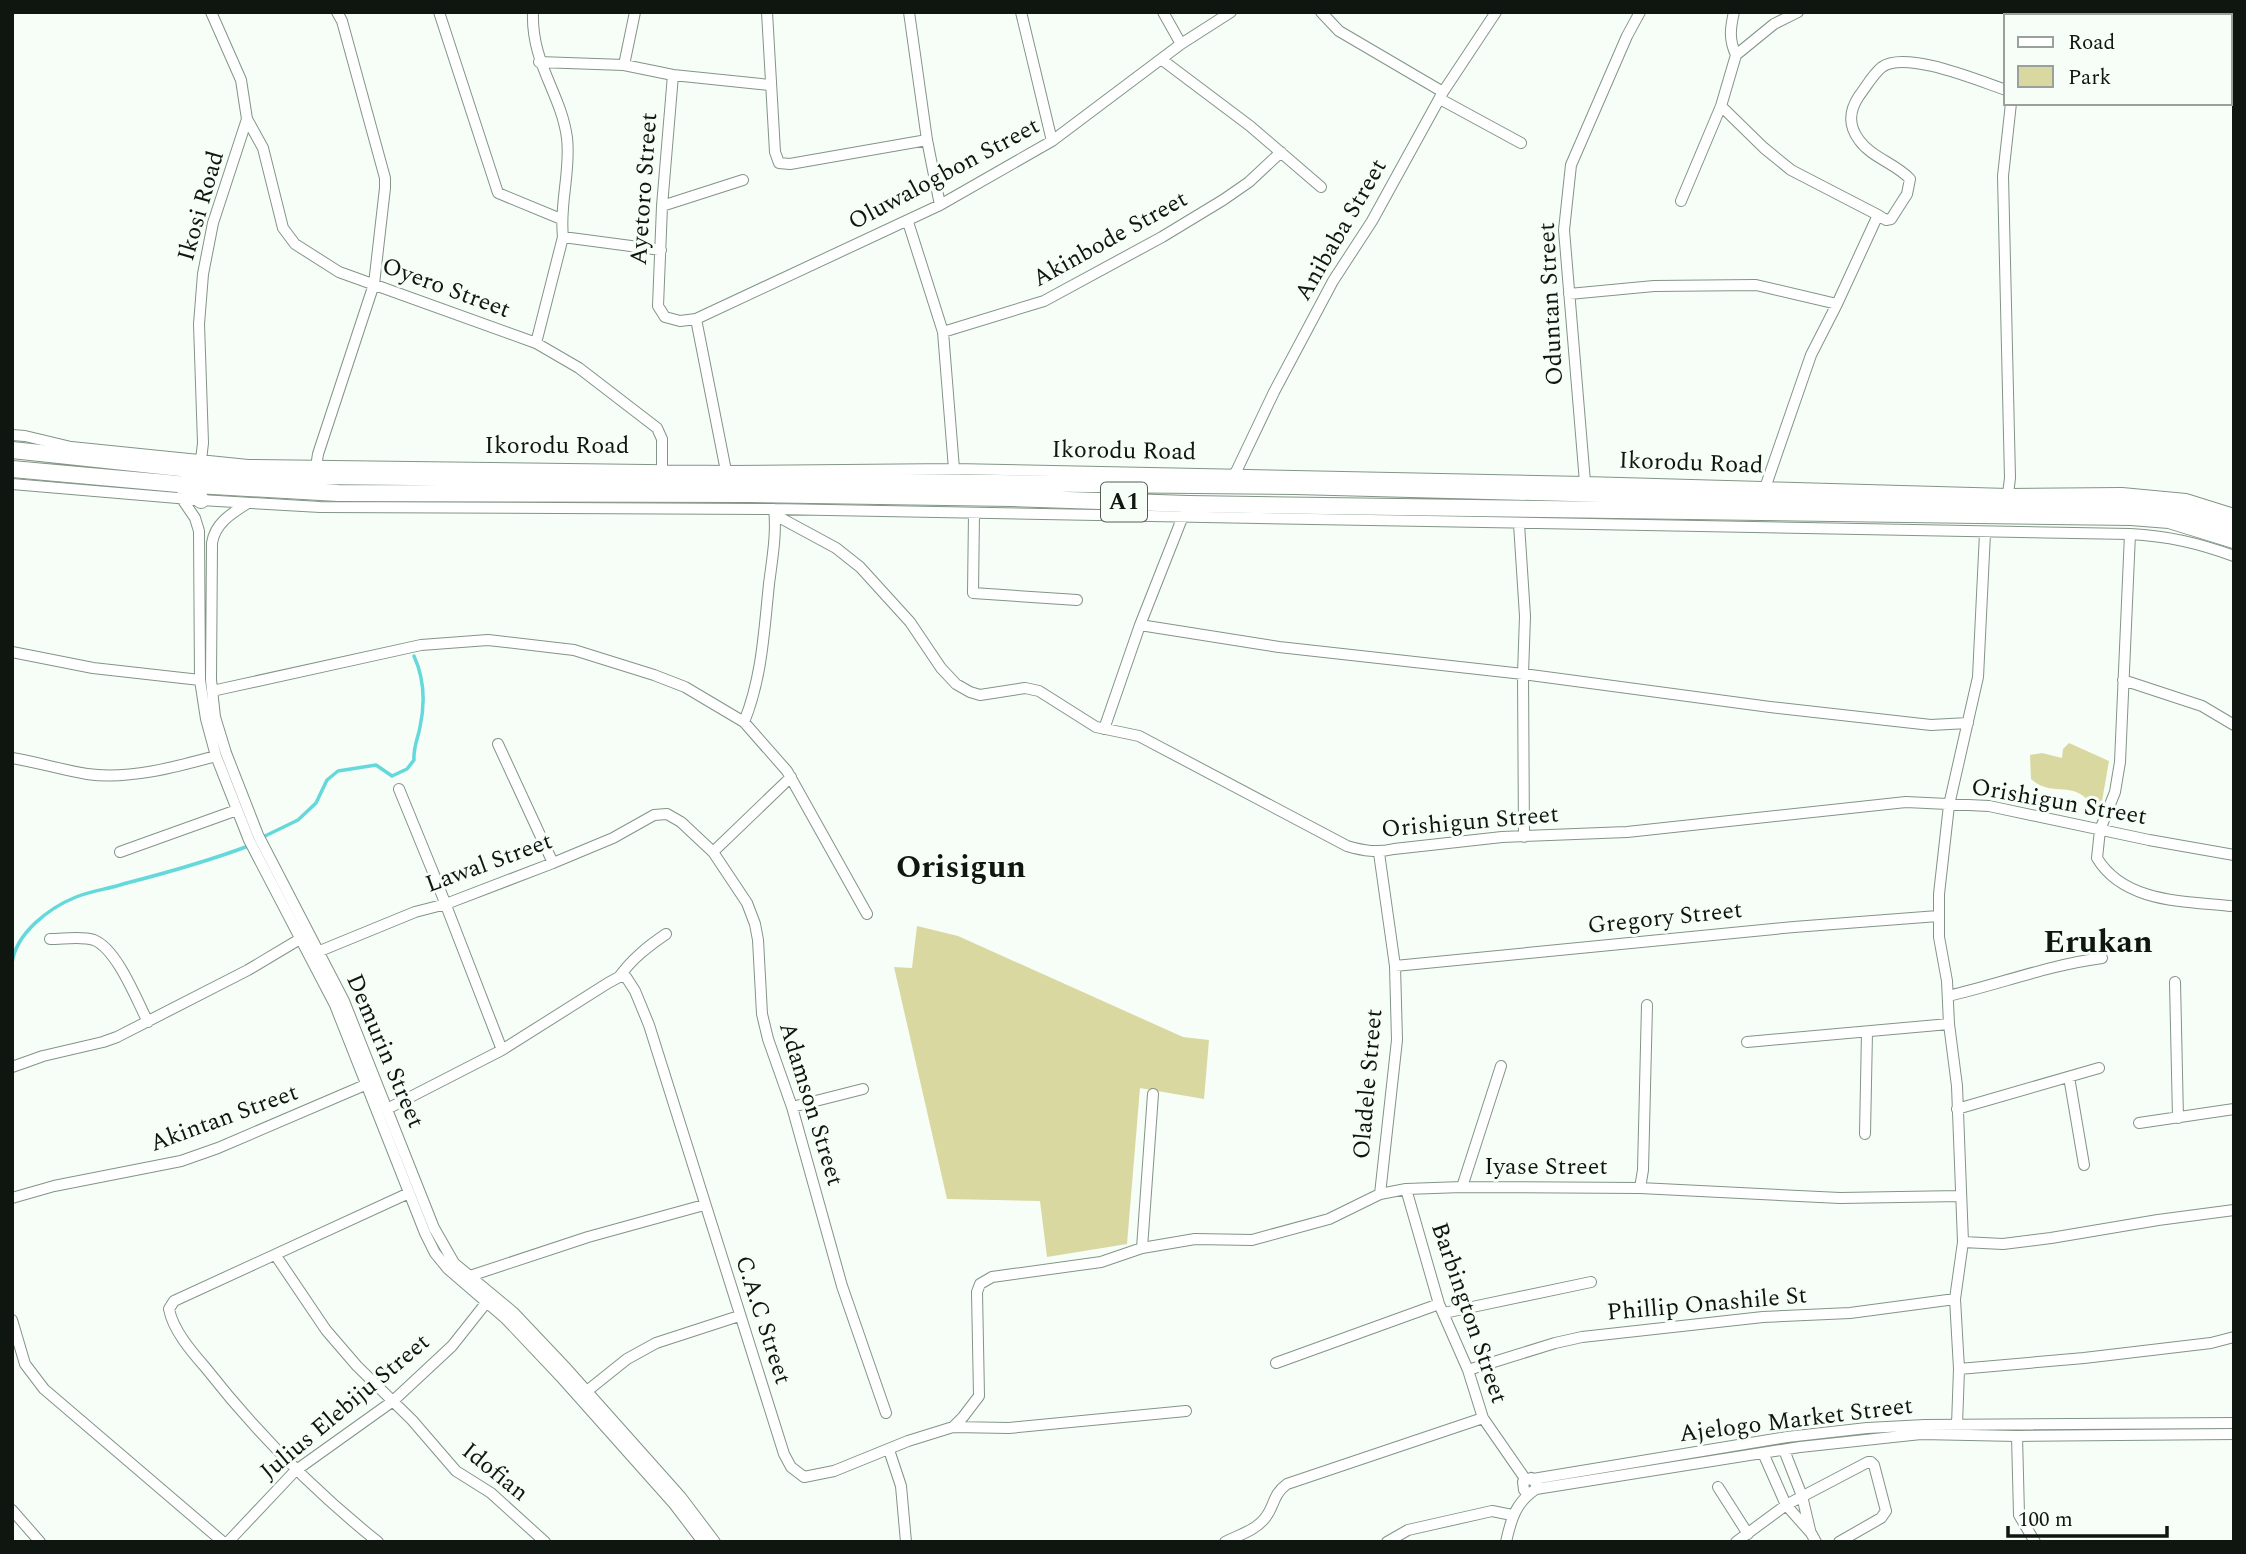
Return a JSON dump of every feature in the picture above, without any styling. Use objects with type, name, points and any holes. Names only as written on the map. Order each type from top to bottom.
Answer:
[{"type":"highway","name":"Ikorodu Road","points":[[12,450],[199,470],[313,476],[1599,487],[1869,501],[2031,504],[2131,502],[2172,506],[2234,524]]},
{"type":"highway","name":"Ikorodu Road","points":[[12,469],[180,491],[832,495],[1188,504],[2131,517],[2169,520],[2234,540]]},
{"type":"highway","points":[[180,491],[189,488],[201,500]]},
{"type":"street","name":"Ikosi Road","points":[[201,460],[203,443],[199,324],[203,274],[213,223],[247,119],[241,80],[211,12]]},
{"type":"street","points":[[316,467],[374,284],[385,178],[337,12]]},
{"type":"street","points":[[439,12],[498,193],[561,219]]},
{"type":"street","points":[[533,12],[539,62],[563,121],[567,138],[568,169],[561,219],[562,237],[536,343]]},
{"type":"street","points":[[624,65],[635,12]]},
{"type":"street","points":[[767,12],[775,152],[779,163],[790,164],[927,140]]},
{"type":"street","points":[[909,12],[927,140],[940,205]]},
{"type":"street","points":[[1021,12],[1052,141]]},
{"type":"street","points":[[1163,12],[1181,44]]},
{"type":"street","name":"Oluwalogbon Street","points":[[696,319],[908,222],[1052,141],[1181,44],[1231,12]]},
{"type":"street","points":[[1321,12],[1339,31],[1521,143]]},
{"type":"street","name":"Anibaba Street","points":[[1234,476],[1274,391],[1333,281],[1372,221],[1442,95],[1496,12]]},
{"type":"street","name":"Oduntan Street","points":[[1585,482],[1564,230],[1572,165],[1627,36],[1640,12]]},
{"type":"street","points":[[1734,12],[1730,28],[1736,55]]},
{"type":"street","points":[[1681,201],[1721,106],[1736,55],[1774,24],[1798,12]]},
{"type":"street","points":[[1161,59],[1250,126],[1321,187]]},
{"type":"street","points":[[1721,106],[1791,170],[1886,220],[1896,214],[1907,194],[1910,179],[1903,171],[1872,153],[1859,140],[1850,120],[1853,104],[1882,67],[1896,61],[1917,62],[2004,89]]},
{"type":"street","points":[[539,62],[624,65],[673,75],[770,85]]},
{"type":"street","name":"Ayetoro Street","points":[[673,75],[662,206],[658,306],[665,317],[680,321],[696,319]]},
{"type":"street","points":[[2008,494],[2010,478],[2003,176],[2011,105]]},
{"type":"street","name":"Oyero Street","points":[[247,119],[263,148],[283,228],[295,244],[339,272],[536,343],[579,368],[657,428],[662,439],[662,470]]},
{"type":"street","name":"Akinbode Street","points":[[943,332],[1056,295],[1223,200],[1250,182],[1281,152]]},
{"type":"street","points":[[662,206],[743,180]]},
{"type":"street","points":[[1765,488],[1811,355],[1838,304],[1878,215]]},
{"type":"street","points":[[908,222],[943,332],[954,470]]},
{"type":"street","points":[[562,237],[661,250]]},
{"type":"street","points":[[1569,293],[1654,286],[1756,285],[1838,304]]},
{"type":"street","points":[[696,319],[726,471]]},
{"type":"street","name":"Ikorodu Road","points":[[12,435],[71,447],[248,465],[726,471],[954,470],[1585,482],[1599,487]]},
{"type":"street","name":"Ikorodu Road","points":[[12,484],[180,491]]},
{"type":"street","name":"Ikorodu Road","points":[[1700,491],[1765,488],[2122,494],[2186,499],[2234,514]]},
{"type":"street","name":"Demurin Street","points":[[180,491],[199,531],[200,680],[206,719],[216,756],[237,810],[314,953],[344,1001],[434,1228],[454,1263],[513,1312],[587,1391],[681,1497],[715,1542]]},
{"type":"street","points":[[201,500],[320,507],[1183,516],[2130,534],[2195,542],[2234,556]]},
{"type":"street","name":"Demurin Street","points":[[248,503],[220,524],[213,534],[210,567],[212,691],[215,717],[254,838]]},
{"type":"street","points":[[744,722],[757,688],[773,556],[775,512]]},
{"type":"street","name":"Orishigun Street","points":[[775,512],[836,548],[860,566],[910,622],[956,684],[980,695],[1032,688],[1096,727],[1139,736],[1348,846],[1379,853],[1466,840],[1627,832],[1906,802],[1989,807],[2234,855]]},
{"type":"street","points":[[974,513],[973,593],[1077,600]]},
{"type":"street","points":[[1104,729],[1140,625],[1183,516]]},
{"type":"street","points":[[1519,524],[1525,615],[1524,836]]},
{"type":"street","points":[[1957,1425],[1959,1369],[1955,1300],[1963,1242],[1957,1109],[1948,996],[1938,916],[1949,805],[1978,677],[1985,533]]},
{"type":"street","points":[[2130,534],[2118,776],[2109,808],[2099,830],[2097,858],[2126,886],[2139,892],[2170,900],[2230,906]]},
{"type":"street","points":[[1140,625],[1279,647],[1523,674],[1687,697],[1931,724],[1968,723]]},
{"type":"street","points":[[212,691],[421,645],[488,640],[574,650],[617,663],[685,687],[744,722],[791,777],[867,914]]},
{"type":"street","points":[[12,652],[93,668],[200,680]]},
{"type":"street","points":[[2123,680],[2202,706],[2234,725]]},
{"type":"street","points":[[498,744],[553,863]]},
{"type":"street","points":[[12,758],[88,774],[111,775],[153,771],[216,756]]},
{"type":"street","points":[[713,852],[791,777]]},
{"type":"street","points":[[399,789],[502,1050]]},
{"type":"street","points":[[120,852],[237,810]]},
{"type":"street","name":"Lawal Street","points":[[314,953],[415,912],[446,904],[553,863],[613,838],[654,815],[667,814],[681,822]]},
{"type":"street","name":"Adamson Street","points":[[681,822],[713,852],[747,903],[755,924],[762,1014],[768,1039],[792,1107],[842,1286],[886,1413]]},
{"type":"street","name":"Oladele Street","points":[[1379,853],[1395,966],[1397,1040],[1380,1194]]},
{"type":"street","name":"Gregory Street","points":[[1395,966],[1767,929],[1938,916]]},
{"type":"street","points":[[387,1109],[502,1050],[619,977],[645,949],[666,934]]},
{"type":"street","points":[[12,1068],[43,1056],[103,1042],[148,1022],[248,970],[305,936]]},
{"type":"street","points":[[50,939],[94,940],[106,949],[117,962],[148,1022]]},
{"type":"street","name":"Demurin Street","points":[[314,953],[435,1253],[447,1269],[506,1319],[560,1376],[674,1504],[703,1542]]},
{"type":"street","points":[[1948,996],[2002,983],[2039,970],[2102,958]]},
{"type":"street","name":"C.A.C Street","points":[[619,977],[626,978],[631,983],[643,1008],[739,1316],[784,1454],[791,1467],[798,1474],[811,1477],[953,1427]]},
{"type":"street","points":[[2175,982],[2178,1118]]},
{"type":"street","points":[[1640,1188],[1643,1171],[1647,1004]]},
{"type":"street","points":[[1747,1042],[1949,1024]]},
{"type":"street","points":[[1865,1134],[1867,1032]]},
{"type":"street","points":[[1462,1187],[1501,1066]]},
{"type":"street","points":[[1957,1109],[2099,1068]]},
{"type":"street","points":[[2069,1077],[2084,1165]]},
{"type":"street","name":"Akintan Street","points":[[12,1198],[54,1186],[181,1161],[218,1148],[365,1085]]},
{"type":"street","points":[[792,1107],[863,1089]]},
{"type":"street","points":[[953,1427],[979,1396],[977,1292],[980,1284],[992,1277],[1101,1262],[1142,1248],[1153,1094]]},
{"type":"street","points":[[2139,1123],[2234,1110]]},
{"type":"street","name":"Iyase Street","points":[[1142,1248],[1195,1239],[1252,1240],[1329,1219],[1380,1194],[1406,1189],[1640,1188],[1840,1198],[1960,1196]]},
{"type":"street","name":"Barbington Street","points":[[1406,1189],[1441,1308],[1468,1370],[1483,1418],[1531,1485]]},
{"type":"street","points":[[378,1542],[295,1471],[190,1349],[172,1321],[169,1309],[174,1301],[409,1193]]},
{"type":"street","points":[[470,1276],[588,1237],[704,1205]]},
{"type":"street","points":[[1963,1242],[2003,1244],[2234,1210]]},
{"type":"street","name":"Idofian","points":[[276,1256],[326,1330],[357,1366],[412,1420],[456,1471],[491,1493],[545,1542]]},
{"type":"street","points":[[1276,1363],[1441,1308],[1591,1282]]},
{"type":"street","name":"Phillip Onashile St","points":[[1468,1370],[1582,1337],[1955,1300]]},
{"type":"street","name":"Julius Elebiju Street","points":[[225,1542],[295,1471],[393,1401],[452,1346],[486,1303]]},
{"type":"street","points":[[587,1391],[627,1359],[656,1343],[739,1316]]},
{"type":"street","points":[[12,1320],[25,1364],[39,1383],[225,1542]]},
{"type":"street","points":[[1959,1369],[2108,1355],[2211,1343],[2234,1337]]},
{"type":"street","points":[[953,1427],[1009,1428],[1186,1411]]},
{"type":"street","points":[[1225,1542],[1259,1524],[1268,1515],[1274,1497],[1287,1485],[1303,1477],[1483,1418]]},
{"type":"street","name":"Ajelogo Market Street","points":[[1531,1485],[1787,1437],[1867,1428],[2234,1423]]},
{"type":"street","name":"Ajelogo Market Street","points":[[1531,1485],[1864,1438],[1921,1434],[2234,1434]]},
{"type":"street","points":[[2017,1436],[2018,1515],[2035,1542]]},
{"type":"street","points":[[888,1450],[901,1486],[906,1542]]},
{"type":"street","points":[[1784,1450],[1802,1496],[1813,1537]]},
{"type":"street","points":[[1762,1453],[1786,1505],[1813,1537]]},
{"type":"street","points":[[1736,1542],[1786,1505],[1868,1462],[1874,1465],[1886,1511],[1884,1515],[1839,1542]]},
{"type":"street","points":[[1506,1542],[1512,1515],[1531,1485]]},
{"type":"street","points":[[1718,1487],[1748,1534]]},
{"type":"street","points":[[12,1510],[40,1542]]},
{"type":"street","points":[[1387,1542],[1408,1531],[1492,1511],[1512,1515]]},
{"type":"green space","points":[[2069,743],[2109,761],[2101,807],[2094,808],[2087,799],[2072,790],[2047,788],[2031,779],[2030,755],[2042,753],[2062,758],[2063,749]]},
{"type":"green space","points":[[917,926],[958,936],[1183,1037],[1209,1040],[1204,1099],[1140,1088],[1127,1244],[1047,1257],[1040,1201],[947,1199],[894,967],[912,968]]},
{"type":"waterway","points":[[263,837],[298,820],[316,803],[327,780],[338,771],[376,765],[392,776],[407,769],[414,760],[423,709],[422,682],[414,656]]},
{"type":"waterway","points":[[12,963],[27,932],[45,915],[66,902],[251,845]]},
{"type":"district","name":"Orisigun","points":[[961,867]]},
{"type":"district","name":"Erukan","points":[[2098,942]]}]
